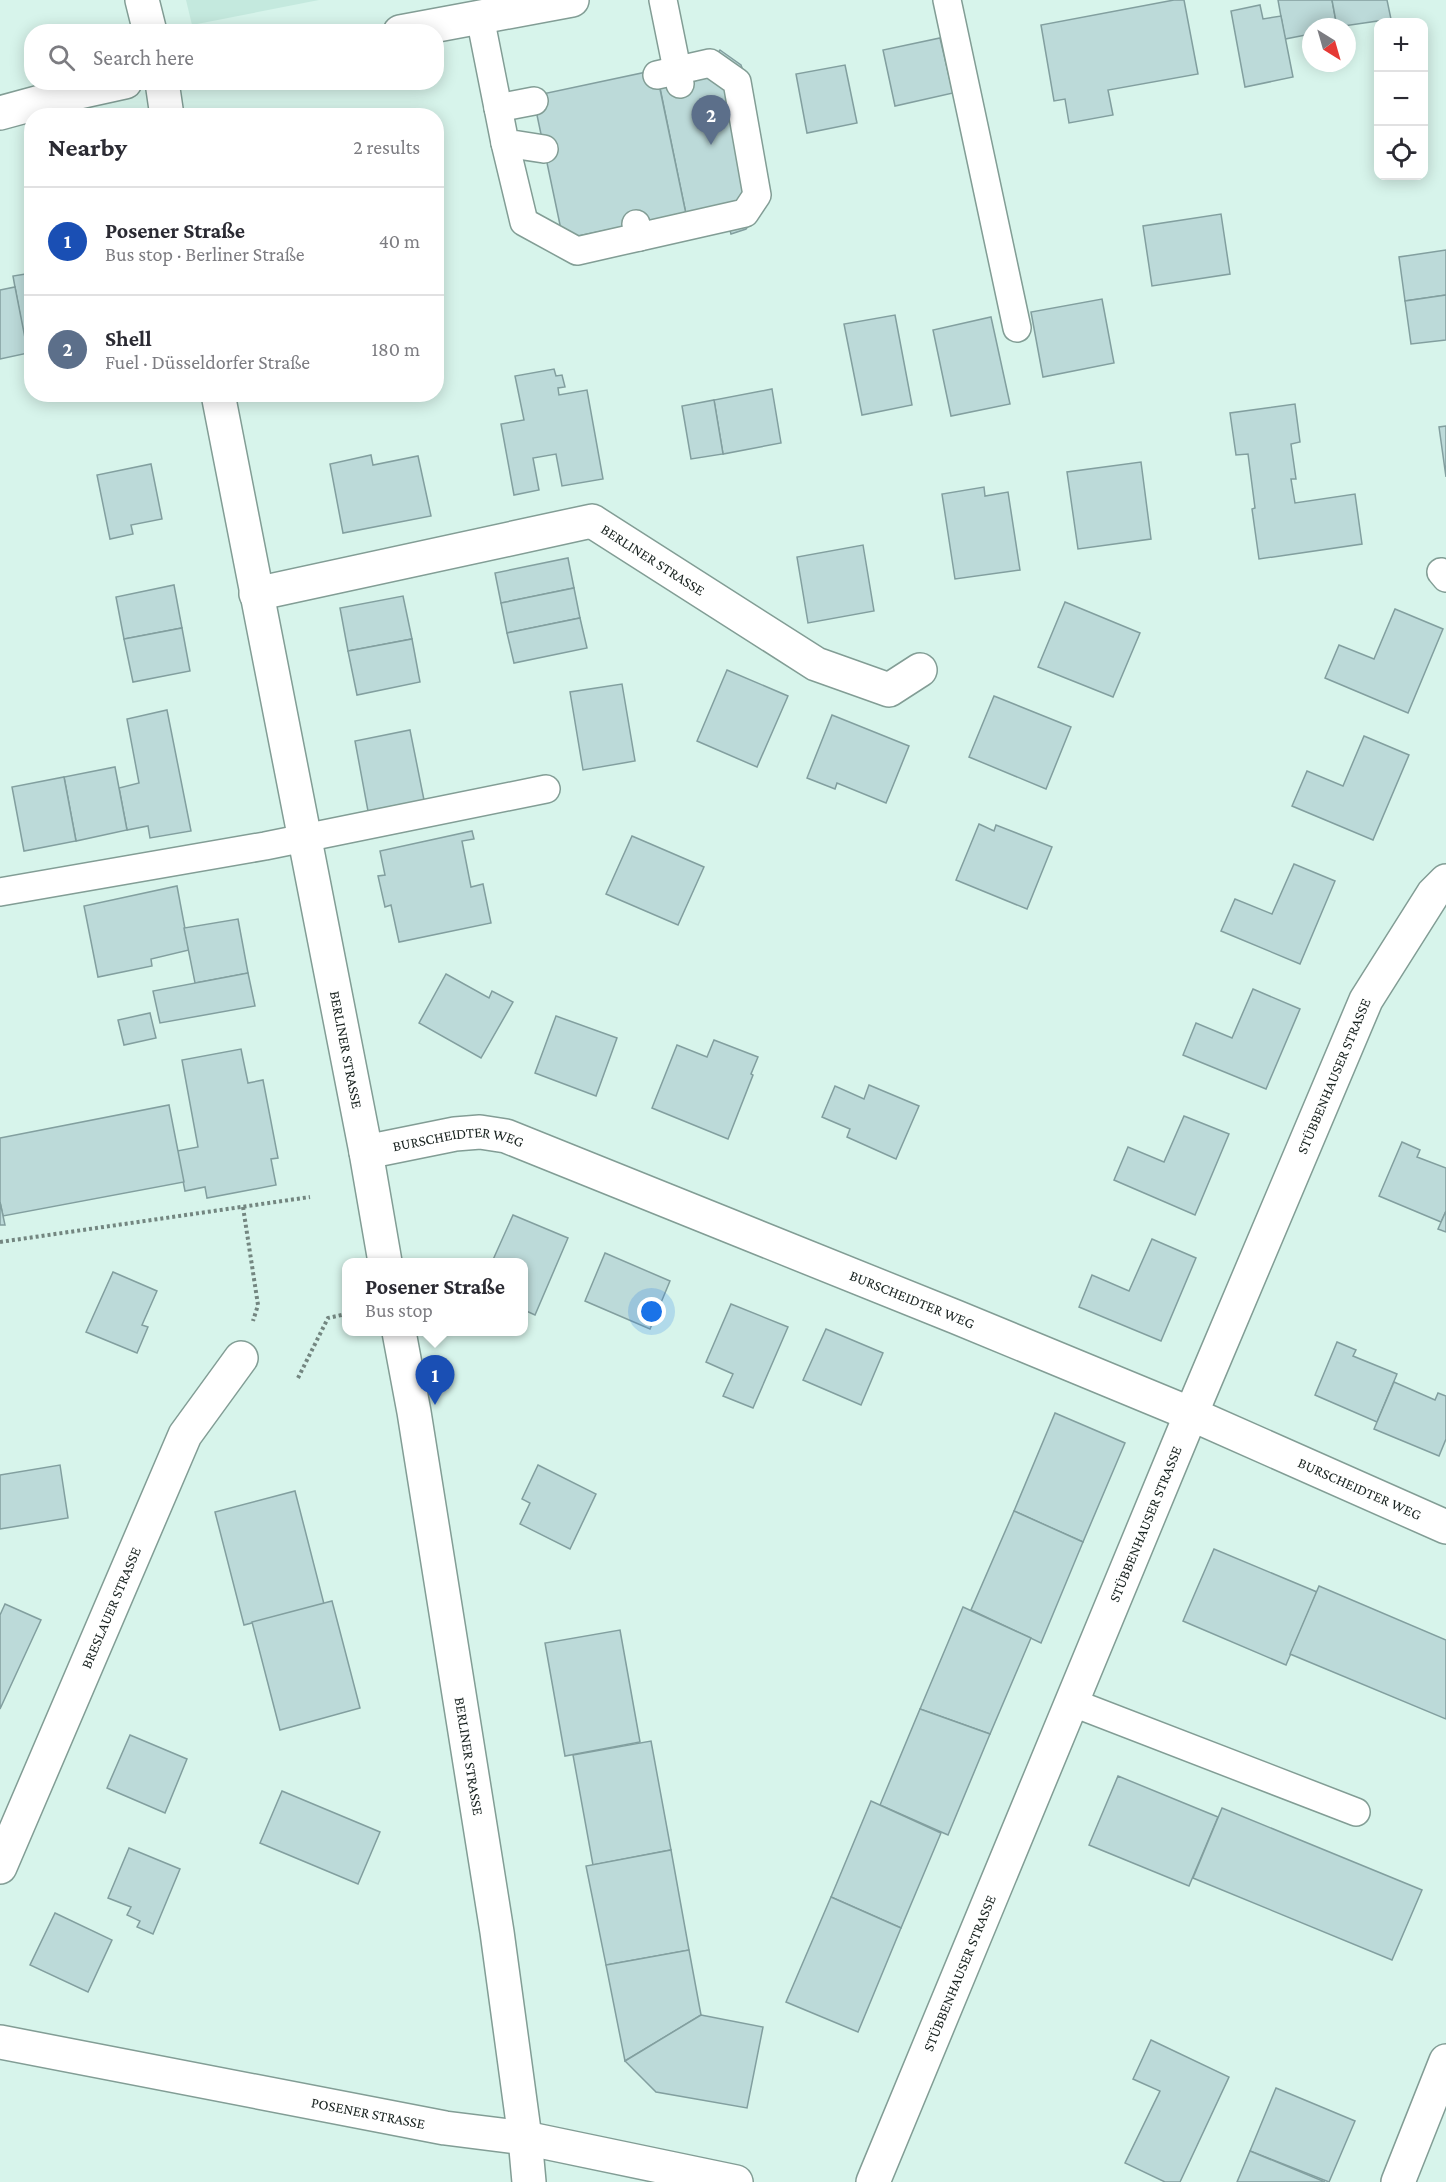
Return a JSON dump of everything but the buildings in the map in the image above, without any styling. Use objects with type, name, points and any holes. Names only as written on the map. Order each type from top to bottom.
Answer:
[{"type":"street","points":[[142,0],[148,24]]},
{"type":"street","points":[[443,24],[572,0]]},
{"type":"street","points":[[0,113],[89,90]]},
{"type":"street","points":[[163,90],[166,108]]},
{"type":"street","name":"BERLINER STRASSE","points":[[220,402],[366,1152],[384,1258]]},
{"type":"street","name":"BERLINER STRASSE","points":[[256,594],[592,521],[816,664],[889,690],[920,670]]},
{"type":"street","name":"STÜBBENHAUSER STRASSE","points":[[873,2182],[1191,1414],[1366,1000],[1433,894],[1446,880]]},
{"type":"street","name":"BURSCHEIDTER WEG","points":[[366,1152],[455,1134],[480,1132],[506,1136],[945,1312],[1191,1414],[1446,1527]]},
{"type":"street","name":"BERLINER STRASSE","points":[[400,1336],[414,1412],[497,1932],[529,2182]]},
{"type":"street","name":"BRESLAUER STRASSE","points":[[0,1867],[185,1435],[241,1358]]},
{"type":"street","name":"POSENER STRASSE","points":[[0,2042],[445,2128],[525,2138],[736,2182]]},
{"type":"street","points":[[1398,2182],[1446,2061]]},
{"type":"lane","points":[[480,17],[505,143],[524,222],[577,251],[638,230],[727,218],[745,213],[757,195],[737,82],[710,63],[671,76],[663,0]]},
{"type":"lane","points":[[946,0],[1017,328]]},
{"type":"lane","points":[[498,108],[534,101]]},
{"type":"lane","points":[[505,143],[544,149]]},
{"type":"lane","points":[[0,892],[305,837],[546,789]]},
{"type":"lane","points":[[1071,1702],[1356,1812]]},
{"type":"path","points":[[0,1242],[310,1197]]},
{"type":"path","points":[[241,1358],[258,1305],[243,1207]]},
{"type":"path","points":[[298,1378],[328,1318],[342,1315]]},
{"type":"shaded area","points":[[186,0],[319,0],[197,24],[192,24]]},
{"type":"place","name":"Shell","points":[[711,145]]},
{"type":"place","name":"Posener Straße","points":[[435,1405]]}]
